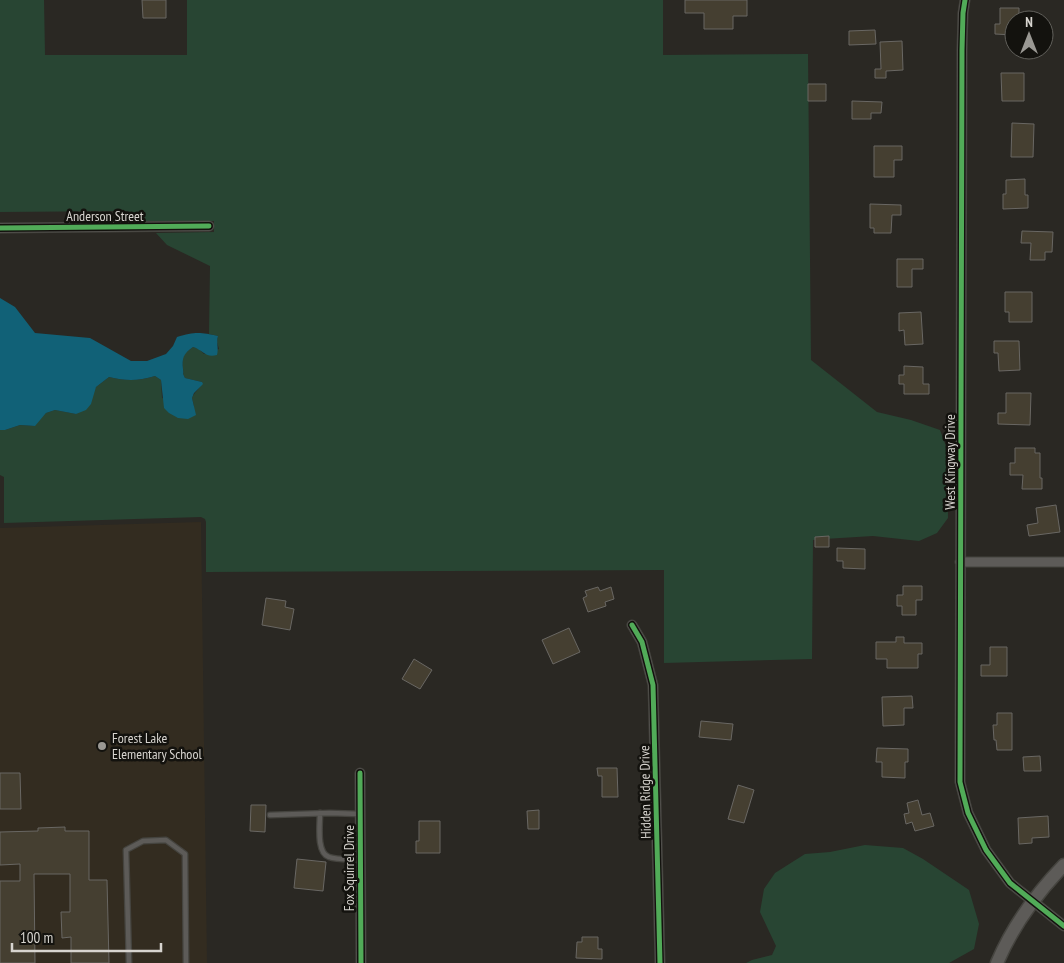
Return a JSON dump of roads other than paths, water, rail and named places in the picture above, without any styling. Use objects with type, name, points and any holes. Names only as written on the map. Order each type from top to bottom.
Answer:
[{"type":"main road","points":[[996,963],[1018,921],[1048,881],[1064,865]]},
{"type":"street","name":"West Kingway Drive","points":[[965,0],[962,59],[960,782],[968,813],[986,850],[1010,883],[1064,926]]},
{"type":"street","name":"Anderson Street","points":[[0,228],[209,226]]},
{"type":"street","points":[[960,562],[1064,562]]},
{"type":"street","name":"Hidden Ridge Drive","points":[[632,625],[642,642],[653,685],[660,963]]},
{"type":"street","name":"Fox Squirrel Drive","points":[[360,773],[361,963]]},
{"type":"lane","points":[[320,813],[320,843],[324,855],[330,858],[361,860]]},
{"type":"lane","points":[[270,814],[360,814]]},
{"type":"lane","points":[[128,963],[126,850],[143,841],[166,840],[185,854],[186,963]]},
{"type":"water","points":[[0,298],[15,307],[35,333],[90,338],[131,361],[147,361],[166,354],[173,346],[177,337],[197,333],[218,336],[217,355],[207,355],[193,347],[185,354],[183,359],[183,374],[185,378],[202,382],[203,384],[194,393],[192,398],[196,415],[188,419],[178,418],[169,413],[164,408],[161,380],[155,376],[132,380],[109,377],[96,387],[91,404],[86,410],[76,414],[55,410],[46,413],[35,426],[20,425],[0,430]]},
{"type":"place","name":"Forest Lake Elementary School","points":[[102,746]]}]
